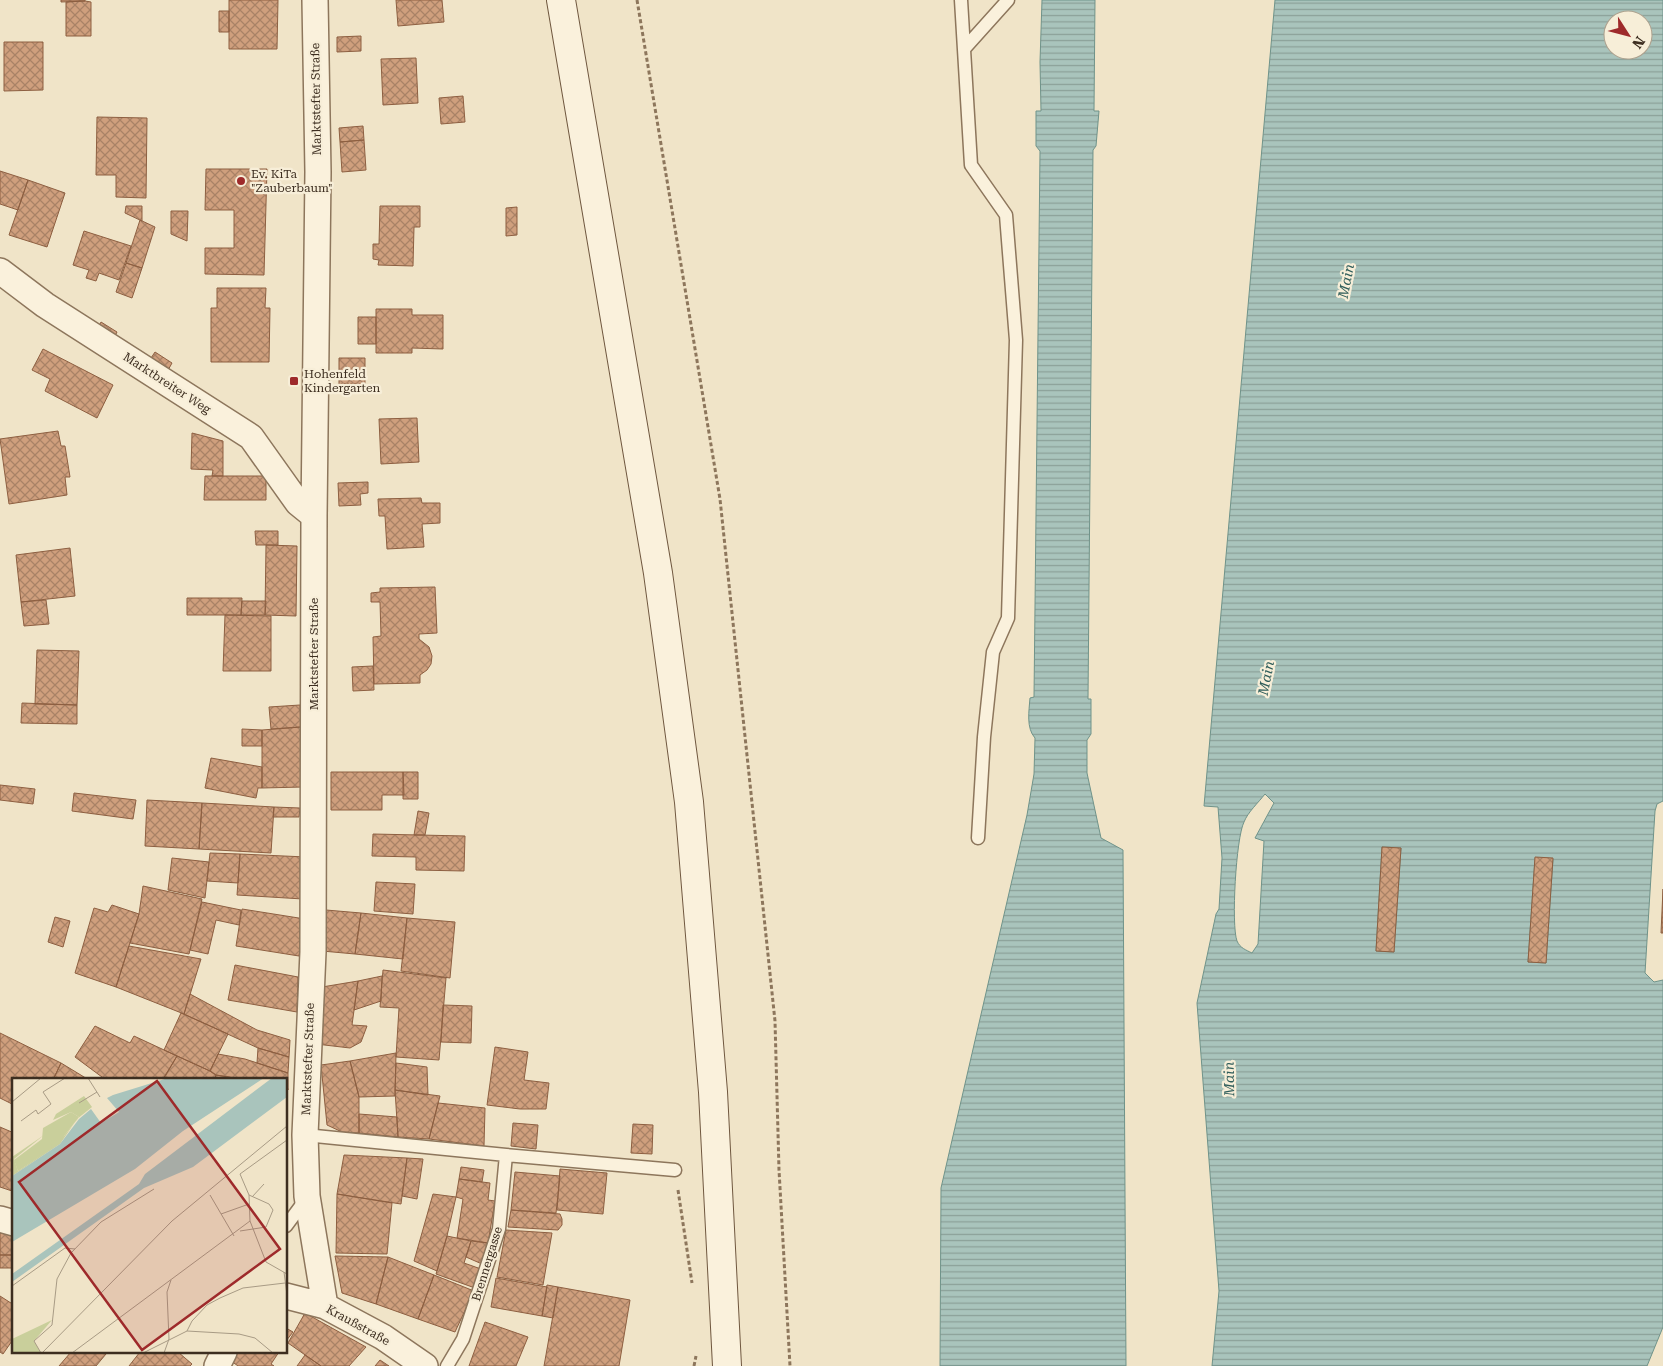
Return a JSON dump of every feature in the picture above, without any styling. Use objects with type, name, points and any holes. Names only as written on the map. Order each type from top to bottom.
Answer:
[{"type":"main road","points":[[561,0],[658,573],[689,802],[713,1092],[727,1366]]},
{"type":"street","name":"Marktstefter Straße","points":[[315,0],[318,172],[314,516],[313,952],[305,1135],[307,1196],[326,1306]]},
{"type":"street","name":"Marktbreiter Weg","points":[[0,271],[45,305],[251,437],[298,503],[314,516]]},
{"type":"street","name":"Kraußstraße","points":[[288,1296],[326,1306],[383,1337],[425,1366]]},
{"type":"street","points":[[217,1366],[223,1354]]},
{"type":"lane","points":[[961,0],[971,165],[1006,215],[1016,340],[1008,618],[993,652],[984,737],[978,838]]},
{"type":"lane","points":[[964,49],[1008,0]]},
{"type":"lane","points":[[305,1135],[675,1170]]},
{"type":"lane","name":"Brennergasse","points":[[447,1366],[463,1339],[499,1229],[506,1155]]},
{"type":"lane","points":[[288,1223],[307,1196]]},
{"type":"path","points":[[637,0],[720,499],[774,1021],[779,1170],[790,1366]]},
{"type":"path","points":[[675,1170],[692,1287]]},
{"type":"path","points":[[694,1366],[697,1351]]},
{"type":"water","points":[[1042,0],[1095,0],[1094,111],[1099,111],[1096,146],[1093,150],[1088,699],[1091,699],[1091,734],[1087,740],[1087,773],[1101,838],[1123,850],[1126,1366],[940,1366],[941,1188],[1027,815],[1034,774],[1035,738],[1030,729],[1029,714],[1030,698],[1034,697],[1040,151],[1036,146],[1036,111],[1041,111]]},
{"type":"water","name":"Main","points":[[1275,0],[1663,0],[1663,801],[1657,804],[1655,811],[1645,973],[1654,982],[1663,980],[1663,1327],[1647,1366],[1212,1366],[1219,1291],[1197,1003],[1216,914],[1219,909],[1222,858],[1218,807],[1204,806]],"holes":[[[1265,794],[1274,803],[1255,838],[1264,841],[1258,944],[1252,953],[1241,947],[1237,941],[1234,918],[1235,882],[1241,831],[1244,822]],[[1382,847],[1401,848],[1394,952],[1376,951]],[[1535,858],[1553,859],[1546,963],[1528,962]]]},
{"type":"building","points":[[61,0],[85,0],[85,1],[61,2]]},
{"type":"building","points":[[229,0],[278,0],[277,49],[229,49]]},
{"type":"building","points":[[396,0],[442,0],[444,22],[398,26]]},
{"type":"building","points":[[66,2],[91,2],[91,36],[66,36]]},
{"type":"building","points":[[219,11],[229,11],[229,32],[219,32]]},
{"type":"building","points":[[361,36],[361,51],[337,52],[337,37]]},
{"type":"building","points":[[4,42],[43,42],[43,90],[4,91]]},
{"type":"building","points":[[416,58],[418,103],[383,105],[381,59]]},
{"type":"building","points":[[463,96],[465,122],[441,124],[439,98]]},
{"type":"building","points":[[97,117],[147,118],[146,198],[116,197],[116,175],[96,175]]},
{"type":"building","points":[[363,126],[364,140],[340,142],[339,128]]},
{"type":"building","points":[[364,140],[366,170],[342,172],[340,142]]},
{"type":"building","points":[[206,169],[267,169],[264,275],[205,274],[205,248],[234,248],[234,210],[205,210]]},
{"type":"building","points":[[0,171],[28,180],[18,210],[0,204]]},
{"type":"building","points":[[28,180],[65,193],[47,247],[9,235]]},
{"type":"building","points":[[126,206],[142,206],[142,221],[125,213]]},
{"type":"building","points":[[380,206],[420,206],[420,227],[414,227],[413,266],[378,265],[379,260],[373,259],[373,244],[379,244]]},
{"type":"building","points":[[517,207],[517,235],[506,236],[506,208]]},
{"type":"building","points":[[171,211],[188,211],[187,241],[171,234]]},
{"type":"building","points":[[140,220],[155,227],[142,268],[126,263]]},
{"type":"building","points":[[84,231],[131,246],[119,280],[99,273],[96,281],[86,278],[89,270],[73,265]]},
{"type":"building","points":[[126,263],[142,268],[132,298],[116,292]]},
{"type":"building","points":[[217,288],[266,288],[265,308],[270,308],[269,362],[211,362],[211,308],[217,308]]},
{"type":"building","points":[[376,309],[412,309],[412,315],[443,315],[443,349],[412,348],[412,353],[376,353]]},
{"type":"building","points":[[358,317],[376,317],[376,344],[358,344]]},
{"type":"building","points":[[101,322],[117,332],[114,338],[98,328]]},
{"type":"building","points":[[43,349],[113,385],[97,418],[45,391],[50,379],[32,370]]},
{"type":"building","points":[[155,352],[172,363],[167,372],[149,361]]},
{"type":"building","points":[[339,358],[365,358],[365,384],[339,384]]},
{"type":"building","points":[[417,418],[419,462],[381,464],[379,419]]},
{"type":"building","points":[[58,431],[61,446],[65,446],[70,477],[65,477],[67,495],[9,504],[0,439]]},
{"type":"building","points":[[192,433],[223,441],[223,476],[212,476],[213,470],[191,469]]},
{"type":"building","points":[[205,476],[266,476],[266,500],[204,500]]},
{"type":"building","points":[[368,482],[368,493],[360,494],[361,505],[339,506],[338,483]]},
{"type":"building","points":[[421,498],[422,503],[440,503],[440,523],[422,524],[424,547],[387,549],[385,516],[379,516],[378,499]]},
{"type":"building","points":[[255,531],[278,531],[278,545],[256,545]]},
{"type":"building","points":[[266,545],[297,546],[296,616],[265,615]]},
{"type":"building","points":[[70,548],[75,596],[21,602],[16,555]]},
{"type":"building","points":[[435,587],[437,633],[419,634],[419,639],[429,647],[432,656],[431,664],[420,675],[420,683],[374,684],[373,637],[381,636],[380,602],[371,602],[371,593],[380,592],[380,588]]},
{"type":"building","points":[[187,598],[242,598],[241,615],[187,615]]},
{"type":"building","points":[[46,600],[49,624],[24,626],[21,602]]},
{"type":"building","points":[[242,601],[266,601],[265,615],[241,615]]},
{"type":"building","points":[[225,615],[271,616],[271,671],[223,671]]},
{"type":"building","points":[[37,650],[79,651],[77,705],[35,704]]},
{"type":"building","points":[[373,666],[374,690],[353,691],[352,667]]},
{"type":"building","points":[[22,703],[77,705],[77,724],[21,723]]},
{"type":"building","points":[[300,705],[301,727],[271,729],[269,707]]},
{"type":"building","points":[[301,727],[303,787],[262,788],[262,730]]},
{"type":"building","points":[[242,729],[262,730],[262,746],[242,746]]},
{"type":"building","points":[[211,758],[262,767],[262,788],[258,788],[256,798],[205,788]]},
{"type":"building","points":[[331,772],[403,772],[404,795],[382,795],[382,810],[331,810]]},
{"type":"building","points":[[403,772],[418,772],[418,799],[403,799]]},
{"type":"building","points":[[0,785],[35,789],[33,804],[0,800]]},
{"type":"building","points":[[74,793],[136,800],[133,819],[72,811]]},
{"type":"building","points":[[147,800],[202,803],[199,849],[145,846]]},
{"type":"building","points":[[202,803],[274,807],[271,853],[199,849]]},
{"type":"building","points":[[274,807],[300,808],[299,817],[273,817]]},
{"type":"building","points":[[418,811],[429,813],[425,835],[414,835]]},
{"type":"building","points":[[373,834],[465,836],[464,871],[416,870],[416,857],[372,856]]},
{"type":"building","points":[[1382,847],[1401,848],[1394,952],[1376,951]]},
{"type":"building","points":[[210,853],[240,854],[238,883],[207,881]]},
{"type":"building","points":[[240,854],[306,857],[303,899],[237,895]]},
{"type":"building","points":[[1535,857],[1553,858],[1546,963],[1528,962]]},
{"type":"building","points":[[172,858],[209,862],[205,898],[168,890]]},
{"type":"building","points":[[376,882],[415,884],[413,914],[374,911]]},
{"type":"building","points":[[143,886],[202,899],[189,954],[130,943],[139,914]]},
{"type":"building","points":[[1663,889],[1663,933],[1661,933]]},
{"type":"building","points":[[202,902],[241,910],[239,925],[216,920],[208,954],[190,950]]},
{"type":"building","points":[[112,905],[139,914],[116,987],[75,973],[94,908],[108,912]]},
{"type":"building","points":[[242,909],[305,919],[299,956],[236,946]]},
{"type":"building","points":[[326,910],[361,913],[355,954],[322,951]]},
{"type":"building","points":[[361,913],[407,918],[403,959],[355,954]]},
{"type":"building","points":[[55,917],[70,921],[63,947],[48,942]]},
{"type":"building","points":[[407,918],[455,922],[450,978],[401,971]]},
{"type":"building","points":[[129,946],[201,959],[184,1014],[116,987]]},
{"type":"building","points":[[235,965],[298,977],[297,1012],[228,1000]]},
{"type":"building","points":[[383,970],[446,978],[439,1060],[396,1057],[399,1008],[380,1007]]},
{"type":"building","points":[[382,976],[381,1001],[354,1010],[358,981]]},
{"type":"building","points":[[358,981],[352,1025],[367,1026],[361,1042],[350,1048],[316,1044],[322,987]]},
{"type":"building","points":[[190,994],[257,1030],[290,1040],[289,1057],[258,1048],[184,1014]]},
{"type":"building","points":[[443,1005],[472,1006],[471,1043],[441,1042]]},
{"type":"building","points":[[181,1013],[228,1034],[210,1071],[164,1050]]},
{"type":"building","points":[[95,1026],[130,1043],[134,1036],[177,1056],[164,1078],[103,1078],[75,1057]]},
{"type":"building","points":[[0,1033],[61,1063],[54,1078],[12,1078],[12,1104],[0,1098]]},
{"type":"building","points":[[495,1047],[528,1052],[524,1080],[549,1083],[546,1109],[520,1109],[487,1105]]},
{"type":"building","points":[[258,1048],[289,1057],[288,1073],[257,1063]]},
{"type":"building","points":[[396,1053],[395,1096],[359,1097],[350,1061]]},
{"type":"building","points":[[218,1054],[245,1059],[288,1073],[288,1078],[233,1078],[216,1075],[210,1071]]},
{"type":"building","points":[[177,1056],[216,1075],[215,1078],[164,1078]]},
{"type":"building","points":[[350,1061],[359,1097],[359,1133],[342,1132],[327,1125],[321,1065]]},
{"type":"building","points":[[61,1063],[86,1078],[54,1078]]},
{"type":"building","points":[[396,1063],[427,1067],[428,1095],[395,1090]]},
{"type":"building","points":[[216,1075],[236,1078],[215,1078]]},
{"type":"building","points":[[395,1090],[440,1096],[429,1139],[398,1137]]},
{"type":"building","points":[[438,1103],[485,1108],[484,1146],[429,1139]]},
{"type":"building","points":[[359,1114],[397,1117],[398,1137],[359,1133]]},
{"type":"building","points":[[513,1123],[538,1125],[536,1149],[511,1146]]},
{"type":"building","points":[[633,1124],[653,1125],[652,1154],[631,1153]]},
{"type":"building","points":[[0,1127],[12,1132],[12,1191],[0,1187]]},
{"type":"building","points":[[344,1155],[407,1158],[401,1204],[337,1194]]},
{"type":"building","points":[[407,1158],[423,1159],[417,1199],[402,1196]]},
{"type":"building","points":[[461,1167],[484,1170],[482,1182],[459,1179]]},
{"type":"building","points":[[560,1169],[607,1173],[603,1214],[557,1210]]},
{"type":"building","points":[[515,1172],[560,1176],[556,1213],[511,1210]]},
{"type":"building","points":[[459,1179],[490,1183],[488,1200],[495,1201],[488,1243],[457,1238],[463,1199],[456,1197]]},
{"type":"building","points":[[337,1194],[392,1203],[387,1254],[336,1253]]},
{"type":"building","points":[[433,1194],[456,1197],[437,1271],[414,1261]]},
{"type":"building","points":[[511,1210],[560,1214],[562,1225],[558,1230],[508,1227]]},
{"type":"building","points":[[506,1230],[552,1233],[543,1285],[497,1277]]},
{"type":"building","points":[[0,1233],[12,1233],[12,1255],[0,1255]]},
{"type":"building","points":[[447,1236],[471,1241],[464,1263],[481,1269],[475,1288],[436,1274]]},
{"type":"building","points":[[471,1241],[488,1243],[482,1264],[466,1257]]},
{"type":"building","points":[[0,1255],[12,1255],[12,1268],[0,1268]]},
{"type":"building","points":[[335,1256],[388,1257],[376,1304],[342,1293]]},
{"type":"building","points":[[388,1257],[434,1275],[418,1319],[376,1304]]},
{"type":"building","points":[[434,1275],[474,1291],[455,1332],[418,1319]]},
{"type":"building","points":[[496,1278],[547,1287],[542,1316],[491,1307]]},
{"type":"building","points":[[547,1285],[558,1287],[553,1318],[542,1316]]},
{"type":"building","points":[[558,1287],[630,1300],[619,1366],[544,1366]]},
{"type":"building","points":[[0,1296],[12,1304],[12,1341],[3,1354],[0,1352]]},
{"type":"building","points":[[305,1313],[366,1347],[349,1366],[321,1366],[288,1343]]},
{"type":"building","points":[[485,1322],[528,1337],[516,1366],[469,1366]]},
{"type":"building","points":[[288,1329],[293,1332],[288,1338]]},
{"type":"building","points":[[69,1354],[106,1354],[96,1366],[59,1366]]},
{"type":"building","points":[[138,1354],[180,1354],[192,1364],[190,1366],[129,1366]]},
{"type":"building","points":[[233,1354],[278,1354],[271,1364],[274,1366],[238,1366],[230,1360]]},
{"type":"building","points":[[305,1355],[321,1366],[297,1366]]},
{"type":"building","points":[[380,1360],[389,1366],[375,1366]]},
{"type":"place","name":"Ev. KiTa \"Zauberbaum\"","points":[[241,181]]},
{"type":"place","name":"Hohenfeld Kindergarten","points":[[294,381]]}]
